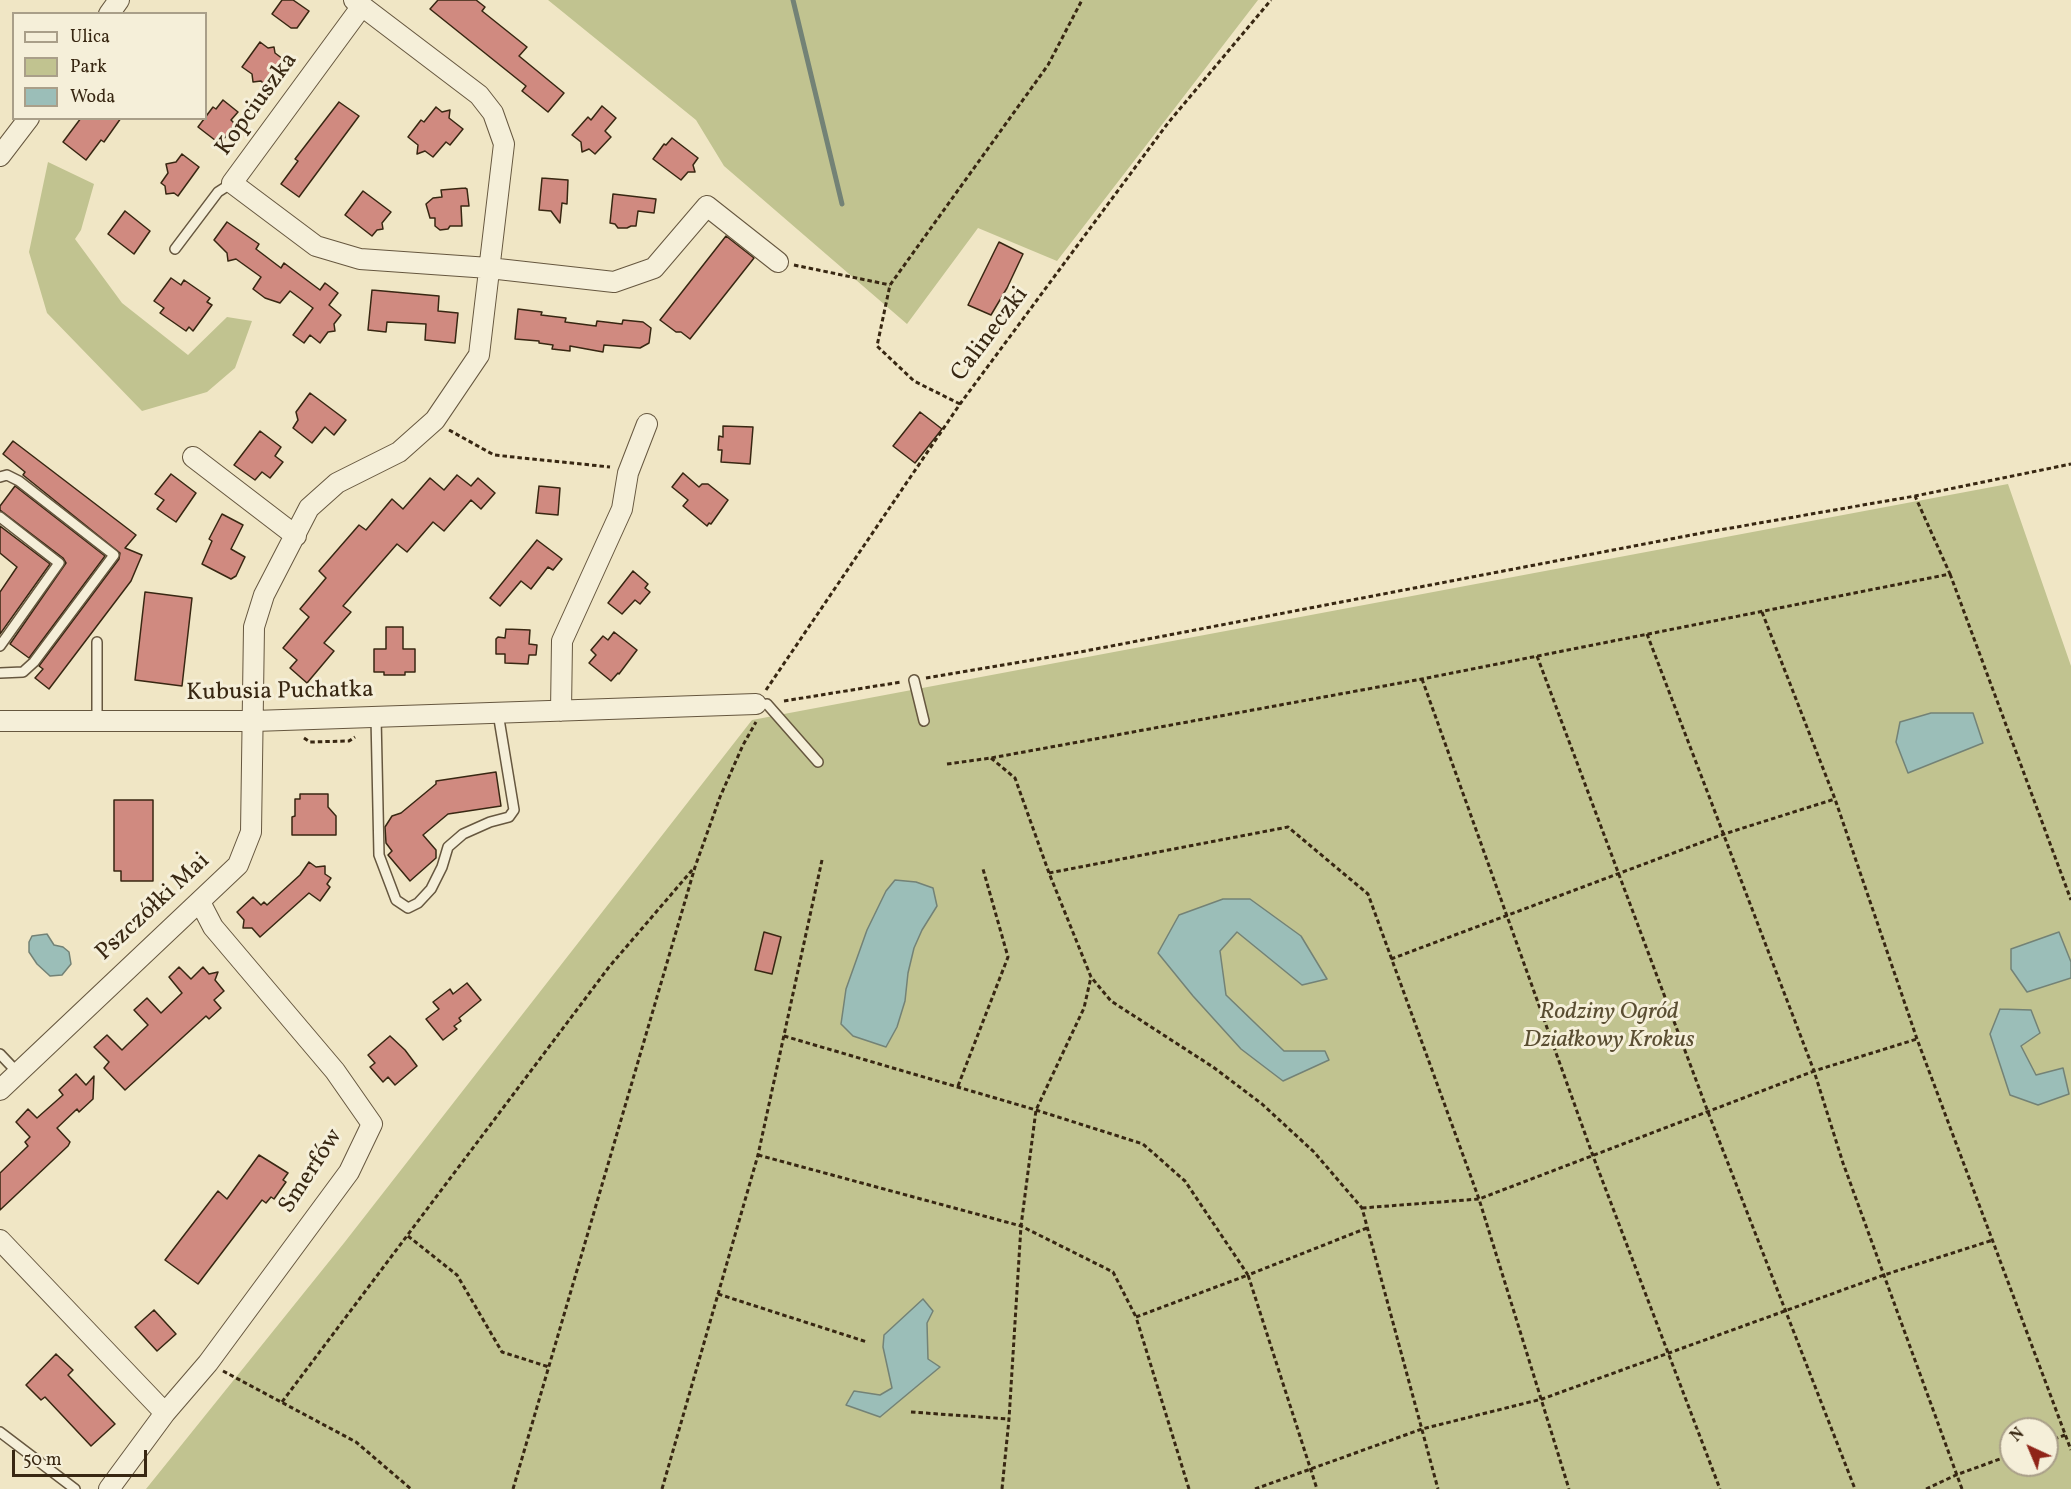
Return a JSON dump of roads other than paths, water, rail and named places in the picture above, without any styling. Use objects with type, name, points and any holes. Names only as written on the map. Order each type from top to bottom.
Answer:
[{"type":"street","points":[[111,12],[120,0]]},
{"type":"street","name":"Kopciuszka","points":[[358,3],[232,183],[316,246],[360,259],[489,268],[614,282],[654,268],[706,206],[778,261]]},
{"type":"street","name":"Pszczółki Mai","points":[[0,1090],[238,865],[251,832],[254,627],[264,595],[309,508],[337,483],[399,452],[435,420],[479,356],[504,144],[493,113],[479,95],[358,3]]},
{"type":"street","points":[[0,156],[27,120]]},
{"type":"street","points":[[561,711],[562,641],[622,509],[628,473],[647,424]]},
{"type":"street","points":[[193,457],[296,536]]},
{"type":"street","name":"Kubusia Puchatka","points":[[0,721],[254,721],[761,704]]},
{"type":"street","name":"Smerfów","points":[[109,1489],[165,1413],[208,1363],[349,1172],[372,1124],[334,1071],[213,927],[200,902]]},
{"type":"street","points":[[0,1240],[165,1413]]},
{"type":"lane","points":[[176,249],[218,192],[232,183]]},
{"type":"lane","points":[[0,477],[7,475],[19,481],[114,555],[34,663],[24,672],[0,673]]},
{"type":"lane","points":[[0,517],[59,563],[0,646]]},
{"type":"lane","points":[[97,642],[97,720]]},
{"type":"lane","points":[[914,680],[924,721]]},
{"type":"lane","points":[[761,704],[818,762]]},
{"type":"lane","points":[[376,717],[379,855],[396,900],[408,908],[418,903],[431,889],[442,867],[448,846],[463,834],[490,822],[509,817],[514,810],[498,713]]},
{"type":"lane","points":[[0,1054],[18,1073]]},
{"type":"lane","points":[[0,1432],[75,1489]]},
{"type":"water","points":[[1931,713],[1973,713],[1983,743],[1908,773],[1896,742],[1900,722]]},
{"type":"water","points":[[895,880],[916,882],[933,888],[937,906],[914,948],[905,1001],[897,1027],[886,1047],[853,1036],[841,1024],[846,989],[867,930],[886,891]]},
{"type":"water","points":[[1223,899],[1250,899],[1301,936],[1327,979],[1302,985],[1237,932],[1220,951],[1226,995],[1284,1051],[1325,1051],[1329,1060],[1283,1081],[1241,1049],[1158,953],[1179,915]]},
{"type":"water","points":[[2059,932],[2071,962],[2071,978],[2027,992],[2011,969],[2011,949]]},
{"type":"water","points":[[47,934],[54,945],[63,947],[69,952],[71,964],[62,975],[50,976],[37,964],[29,952],[29,942],[32,936]]},
{"type":"water","points":[[2000,1009],[2031,1010],[2040,1033],[2021,1046],[2036,1075],[2063,1068],[2069,1094],[2038,1105],[2010,1095],[1990,1034]]},
{"type":"water","points":[[923,1299],[933,1311],[927,1323],[928,1359],[940,1367],[880,1417],[846,1405],[854,1391],[880,1395],[892,1388],[883,1347],[884,1335]]},
{"type":"waterway","points":[[793,0],[842,204]]},
{"type":"park label","name":"Rodziny Ogród Działkowy Krokus","points":[[1609,1028]]}]
